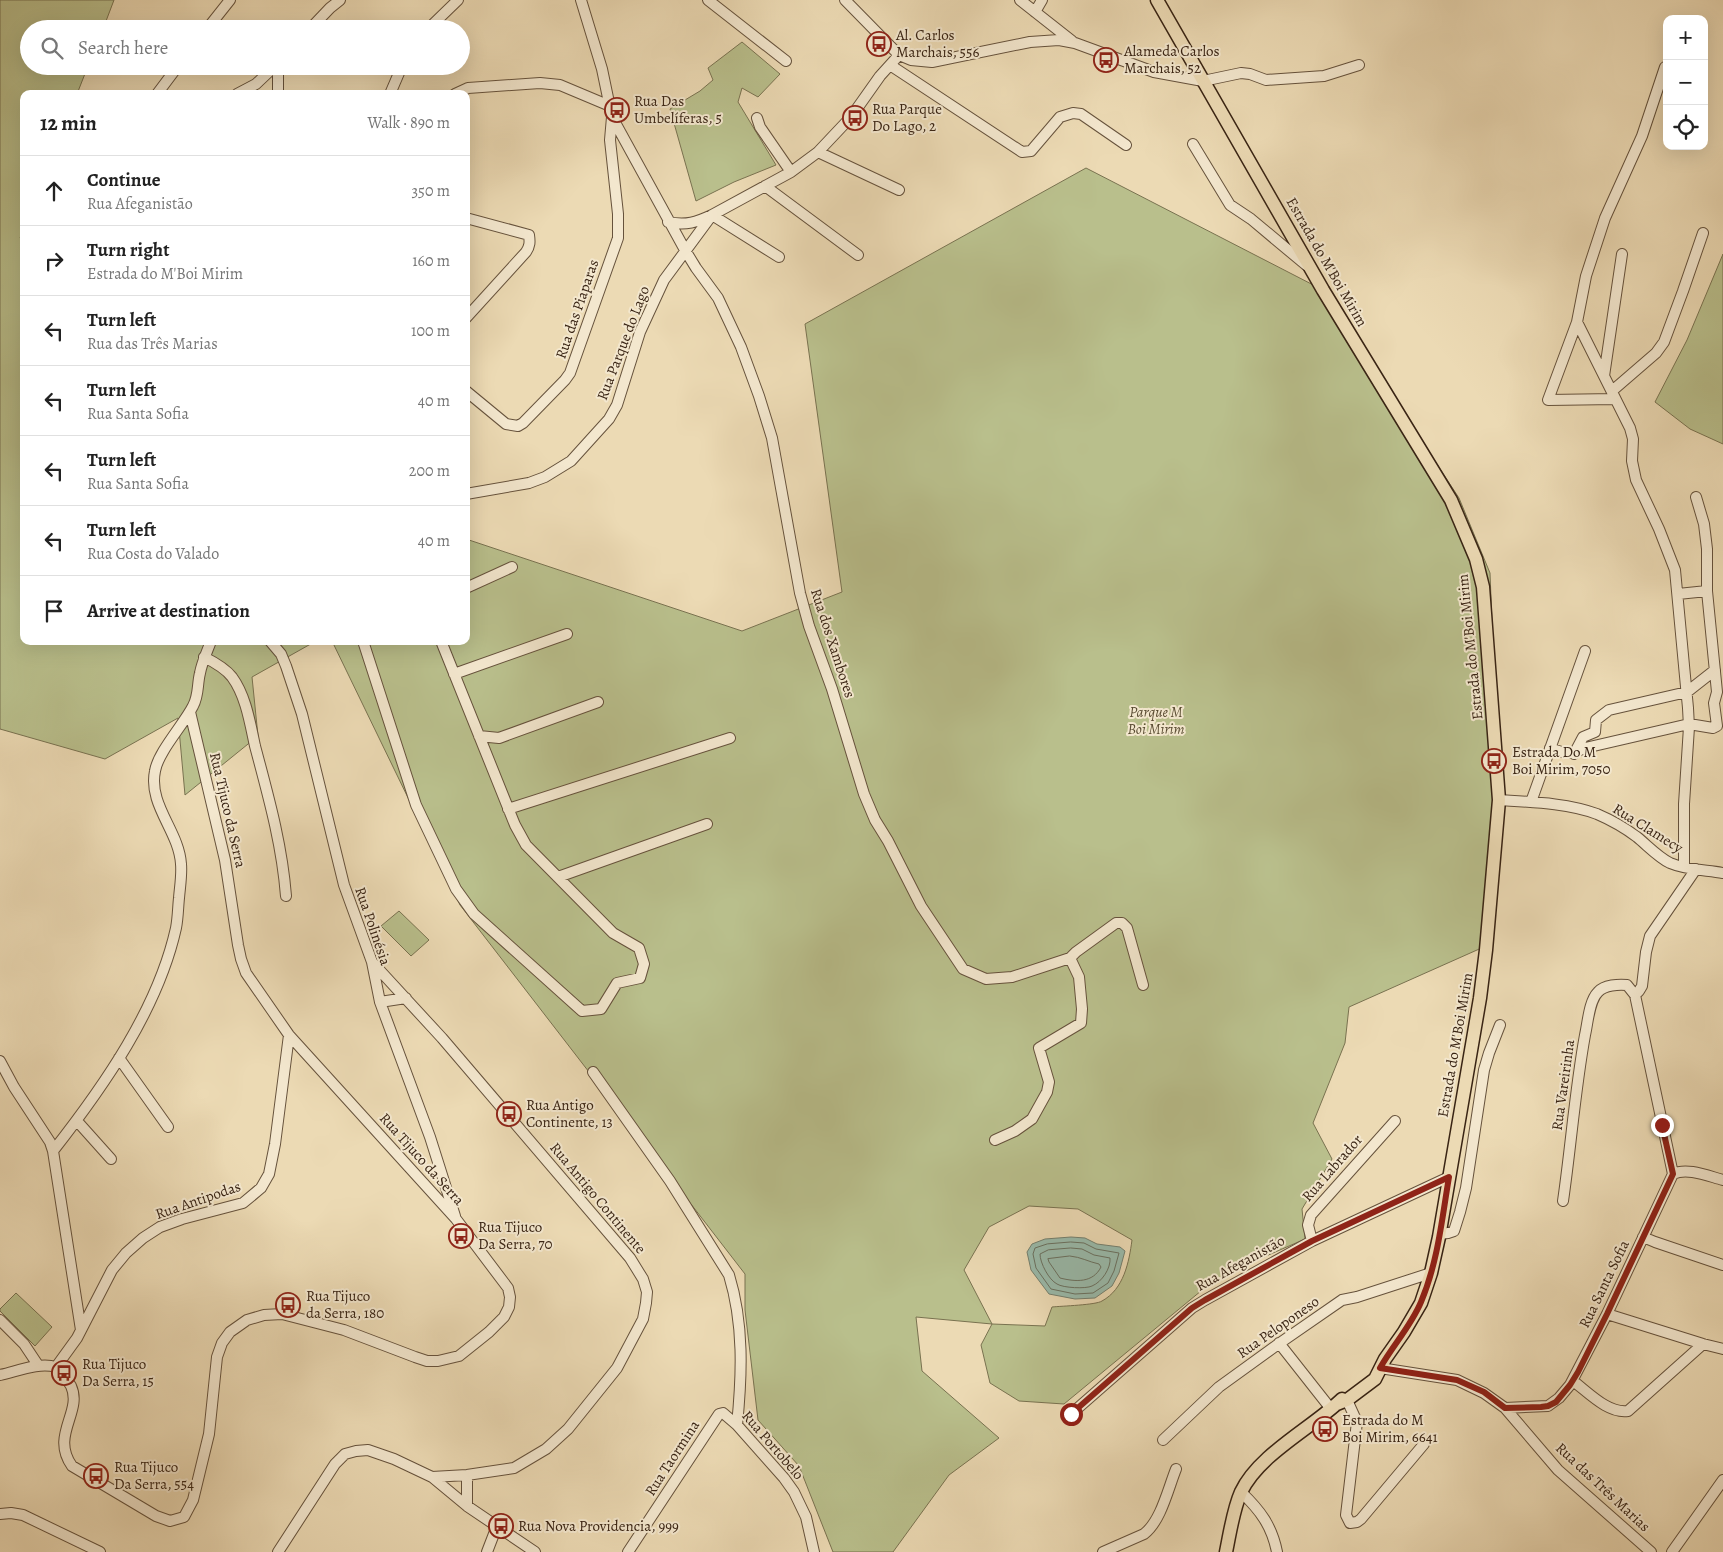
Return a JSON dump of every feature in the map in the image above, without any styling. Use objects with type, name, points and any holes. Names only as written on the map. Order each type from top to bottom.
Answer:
[{"type":"main road","name":"Estrada do M'Boi Mirim","points":[[1157,0],[1393,407],[1452,500],[1476,559],[1484,587],[1499,800],[1481,990],[1439,1234],[1431,1272],[1421,1303],[1383,1363],[1338,1404],[1282,1446],[1253,1474],[1241,1492],[1226,1552]]},
{"type":"street","points":[[214,20],[230,0]]},
{"type":"street","points":[[319,20],[340,0]]},
{"type":"street","points":[[437,20],[458,0]]},
{"type":"street","points":[[581,0],[602,69],[612,117]]},
{"type":"street","points":[[708,0],[786,61]]},
{"type":"street","points":[[845,0],[899,55],[911,60],[932,62],[1030,42],[1059,40],[1074,43],[1154,72],[1203,81],[1242,73],[1266,80],[1324,76],[1359,65]]},
{"type":"street","points":[[1020,0],[1074,43]]},
{"type":"street","points":[[1035,12],[1042,0]]},
{"type":"street","name":"Rua Parque do Lago","points":[[668,222],[686,225],[694,223],[791,172],[818,152],[851,117],[899,55]]},
{"type":"street","points":[[890,65],[1022,152],[1031,151],[1060,117],[1073,112],[1081,114],[1126,145]]},
{"type":"street","points":[[1663,73],[1642,136],[1605,218],[1586,276],[1578,322],[1548,400],[1614,395],[1656,353],[1664,342],[1703,233]]},
{"type":"street","points":[[160,90],[171,75]]},
{"type":"street","points":[[245,90],[266,75]]},
{"type":"street","points":[[277,75],[278,90]]},
{"type":"street","points":[[392,90],[398,75]]},
{"type":"street","points":[[464,90],[468,88],[545,83],[560,85],[610,106]]},
{"type":"street","name":"Rua dos Xambores","points":[[612,117],[668,222],[696,268],[718,298],[741,347],[772,438],[804,610],[832,689],[864,794],[875,820],[888,840],[921,906],[964,969],[986,979],[1012,977],[1070,958]]},
{"type":"street","name":"Rua das Piaparas","points":[[470,394],[506,424],[518,426],[570,373],[618,238],[618,214],[610,140],[612,117]]},
{"type":"street","points":[[758,118],[760,127],[791,172]]},
{"type":"street","points":[[1193,144],[1220,192],[1230,205],[1251,219],[1312,269]]},
{"type":"street","points":[[818,152],[899,190]]},
{"type":"street","points":[[765,186],[858,255]]},
{"type":"street","points":[[712,215],[779,257]]},
{"type":"street","name":"Rua Parque do Lago","points":[[470,493],[529,483],[545,478],[571,461],[609,419],[621,396],[635,347],[651,306],[664,280],[712,215]]},
{"type":"street","points":[[470,219],[529,235],[530,245],[526,252],[470,314]]},
{"type":"street","points":[[1604,376],[1622,254]]},
{"type":"street","points":[[1578,322],[1630,428],[1633,439],[1632,461],[1636,480],[1675,570],[1687,692],[1688,724],[1684,804],[1684,867]]},
{"type":"street","points":[[1550,748],[1563,753],[1574,754],[1585,748],[1688,724],[1720,730],[1714,703],[1718,692],[1707,591],[1707,549],[1704,524],[1696,497]]},
{"type":"street","points":[[470,586],[512,567]]},
{"type":"street","points":[[1678,594],[1707,591]]},
{"type":"street","points":[[454,674],[567,634]]},
{"type":"street","points":[[54,1151],[107,1078],[137,1027],[160,980],[176,927],[181,861],[177,843],[157,802],[154,785],[155,769],[166,748],[194,705],[199,690],[199,675],[209,645]]},
{"type":"street","name":"Rua Polinésia","points":[[273,645],[281,654],[297,698],[344,885],[372,962],[380,1002],[430,1137],[456,1219]]},
{"type":"street","points":[[364,645],[416,805],[456,889],[474,914],[582,1011],[602,1009],[617,983],[640,978],[644,964],[639,948],[613,933],[526,845],[508,809],[443,645]]},
{"type":"street","points":[[1531,802],[1585,650]]},
{"type":"street","points":[[204,657],[219,665],[232,676],[246,708],[275,822],[283,864],[286,896]]},
{"type":"street","points":[[1574,754],[1583,738],[1595,732],[1596,720],[1609,710],[1687,692],[1715,670]]},
{"type":"street","points":[[479,736],[499,738],[598,702]]},
{"type":"street","name":"Rua Tijuco da Serra","points":[[56,1367],[71,1387],[74,1398],[64,1434],[64,1444],[68,1460],[72,1466],[161,1519],[179,1520],[184,1517],[193,1500],[209,1434],[217,1357],[222,1343],[230,1332],[247,1320],[264,1315],[282,1314],[344,1330],[427,1361],[438,1361],[459,1356],[504,1318],[509,1307],[510,1296],[508,1288],[456,1219],[289,1035],[246,974],[241,960],[225,860],[190,712]]},
{"type":"street","points":[[508,809],[730,738]]},
{"type":"street","name":"Rua Clamecy","points":[[1499,800],[1582,809],[1598,814],[1616,823],[1660,857],[1672,863],[1684,867],[1723,873]]},
{"type":"street","points":[[558,877],[707,824]]},
{"type":"street","points":[[1696,869],[1650,936],[1642,986],[1635,995],[1673,1174],[1677,1172],[1693,1173],[1723,1180]]},
{"type":"street","points":[[995,1140],[1015,1131],[1032,1118],[1047,1092],[1049,1082],[1039,1048],[1081,1023],[1082,1010],[1079,977],[1070,958],[1116,923],[1122,923],[1127,928],[1143,985]]},
{"type":"street","name":"Rua Antigo Continente","points":[[372,962],[518,1125],[630,1258],[643,1279],[646,1292],[646,1303],[642,1319],[617,1368],[568,1429],[546,1449],[514,1468],[467,1475],[432,1477]]},
{"type":"street","name":"Rua Vareirinha","points":[[1563,1202],[1577,1084],[1588,1020],[1594,998],[1601,989],[1614,986],[1627,986],[1635,995]]},
{"type":"street","points":[[380,1002],[406,998]]},
{"type":"street","points":[[1439,1234],[1448,1234],[1454,1231],[1460,1212],[1466,1188],[1484,1070],[1488,1053],[1500,1025]]},
{"type":"street","name":"Rua Antipodas","points":[[56,1367],[77,1338],[112,1270],[126,1253],[143,1238],[160,1227],[182,1219],[242,1203],[261,1188],[269,1174],[275,1144],[289,1035]]},
{"type":"street","points":[[118,1058],[168,1127]]},
{"type":"street","points":[[0,1061],[54,1151],[81,1330]]},
{"type":"street","points":[[593,1072],[670,1181],[729,1275],[736,1302],[741,1356],[741,1383],[737,1425]]},
{"type":"street","points":[[77,1121],[111,1159]]},
{"type":"street","name":"Rua Labrador","points":[[1312,1241],[1308,1225],[1311,1215],[1394,1121]]},
{"type":"street","name":"Rua Santa Sofia","points":[[1505,1408],[1548,1406],[1560,1398],[1573,1381],[1673,1174]]},
{"type":"street","name":"Rua Afeganistão","points":[[1071,1414],[1192,1308],[1312,1241],[1449,1177]]},
{"type":"street","points":[[1643,1237],[1723,1265]]},
{"type":"street","name":"Rua Peloponeso","points":[[1163,1440],[1219,1388],[1342,1300],[1357,1297],[1431,1272]]},
{"type":"street","points":[[1607,1314],[1703,1344],[1723,1348]]},
{"type":"street","points":[[0,1320],[24,1344],[38,1364]]},
{"type":"street","points":[[1279,1344],[1357,1422],[1346,1515],[1350,1523],[1361,1519],[1424,1444]]},
{"type":"street","points":[[1573,1381],[1613,1409],[1622,1412],[1628,1411],[1703,1344]]},
{"type":"street","name":"Rua das Três Marias","points":[[1383,1363],[1457,1380],[1484,1392],[1505,1408],[1558,1470],[1651,1552]]},
{"type":"street","points":[[0,1375],[29,1369],[38,1364],[56,1367]]},
{"type":"street","name":"Rua Taormina","points":[[628,1552],[719,1414],[728,1415]]},
{"type":"street","name":"Rua Portobelo","points":[[728,1415],[784,1478],[794,1492],[806,1517],[814,1552]]},
{"type":"street","points":[[278,1552],[334,1464],[345,1454],[356,1450],[378,1453],[432,1477],[467,1506],[535,1552]]},
{"type":"street","points":[[1106,1552],[1149,1530],[1157,1517],[1176,1470]]},
{"type":"street","points":[[467,1475],[467,1506]]},
{"type":"street","points":[[1672,1552],[1723,1480]]},
{"type":"street","points":[[1241,1492],[1264,1516],[1272,1532],[1277,1552]]},
{"type":"street","points":[[0,1514],[11,1512],[23,1515],[100,1552]]},
{"type":"street","points":[[487,1552],[497,1526]]},
{"type":"green space","points":[[0,0],[114,0],[106,20],[20,20],[20,75],[84,75],[79,90],[20,90],[20,645],[309,645],[252,677],[258,736],[185,795],[178,718],[105,759],[0,729]]},
{"type":"green space","points":[[742,42],[780,74],[758,97],[742,88],[738,102],[776,165],[734,182],[696,201],[670,109],[700,91],[713,80],[708,68]]},
{"type":"green space","name":"Parque M Boi Mirim","points":[[1086,168],[1323,290],[1459,498],[1490,573],[1499,799],[1486,946],[1349,1007],[1345,1043],[1313,1123],[1332,1159],[1302,1209],[1305,1239],[1257,1260],[1207,1286],[1064,1404],[1019,1401],[990,1383],[981,1345],[992,1324],[916,1317],[922,1371],[999,1438],[949,1475],[893,1552],[833,1552],[799,1466],[758,1420],[745,1310],[745,1274],[460,905],[334,645],[470,645],[470,540],[742,631],[842,592],[805,324]],"holes":[[[1029,1206],[1078,1209],[1132,1240],[1127,1266],[1116,1290],[1099,1302],[1052,1307],[1045,1326],[992,1324],[964,1270],[989,1227]]]},
{"type":"green space","points":[[1723,254],[1723,444],[1690,429],[1655,402],[1687,340]]},
{"type":"green space","points":[[399,911],[429,940],[411,956],[381,926]]},
{"type":"green space","points":[[16,1293],[52,1327],[35,1346],[0,1311]]},
{"type":"water","points":[[1085,1238],[1097,1244],[1120,1247],[1125,1251],[1119,1273],[1112,1286],[1095,1298],[1075,1299],[1049,1294],[1031,1270],[1027,1252],[1032,1244],[1045,1239]]},
{"type":"place","name":"Al. Carlos Marchais, 556","points":[[879,44]]},
{"type":"place","name":"Alameda Carlos Marchais, 52","points":[[1106,60]]},
{"type":"place","name":"Rua Das Umbelíferas, 5","points":[[617,110]]},
{"type":"place","name":"Rua Parque Do Lago, 2","points":[[855,118]]},
{"type":"place","name":"Estrada Do M Boi Mirim, 7050","points":[[1494,761]]},
{"type":"place","name":"Rua Antigo Continente, 13","points":[[509,1114]]},
{"type":"place","name":"Rua Tijuco Da Serra, 70","points":[[461,1236]]},
{"type":"place","name":"Rua Tijuco da Serra, 180","points":[[288,1305]]},
{"type":"place","name":"Rua Tijuco Da Serra, 15","points":[[64,1373]]},
{"type":"place","name":"Estrada do M Boi Mirim, 6641","points":[[1325,1429]]},
{"type":"place","name":"Rua Tijuco Da Serra, 554","points":[[96,1476]]},
{"type":"place","name":"Rua Nova Providencia, 999","points":[[501,1526]]},
{"type":"route","points":[[1071,1414],[1192,1308],[1312,1241],[1449,1177],[1439,1237],[1421,1303],[1380,1368],[1457,1380],[1484,1392],[1505,1408],[1548,1406],[1560,1398],[1573,1381],[1673,1174],[1662,1125]]}]
